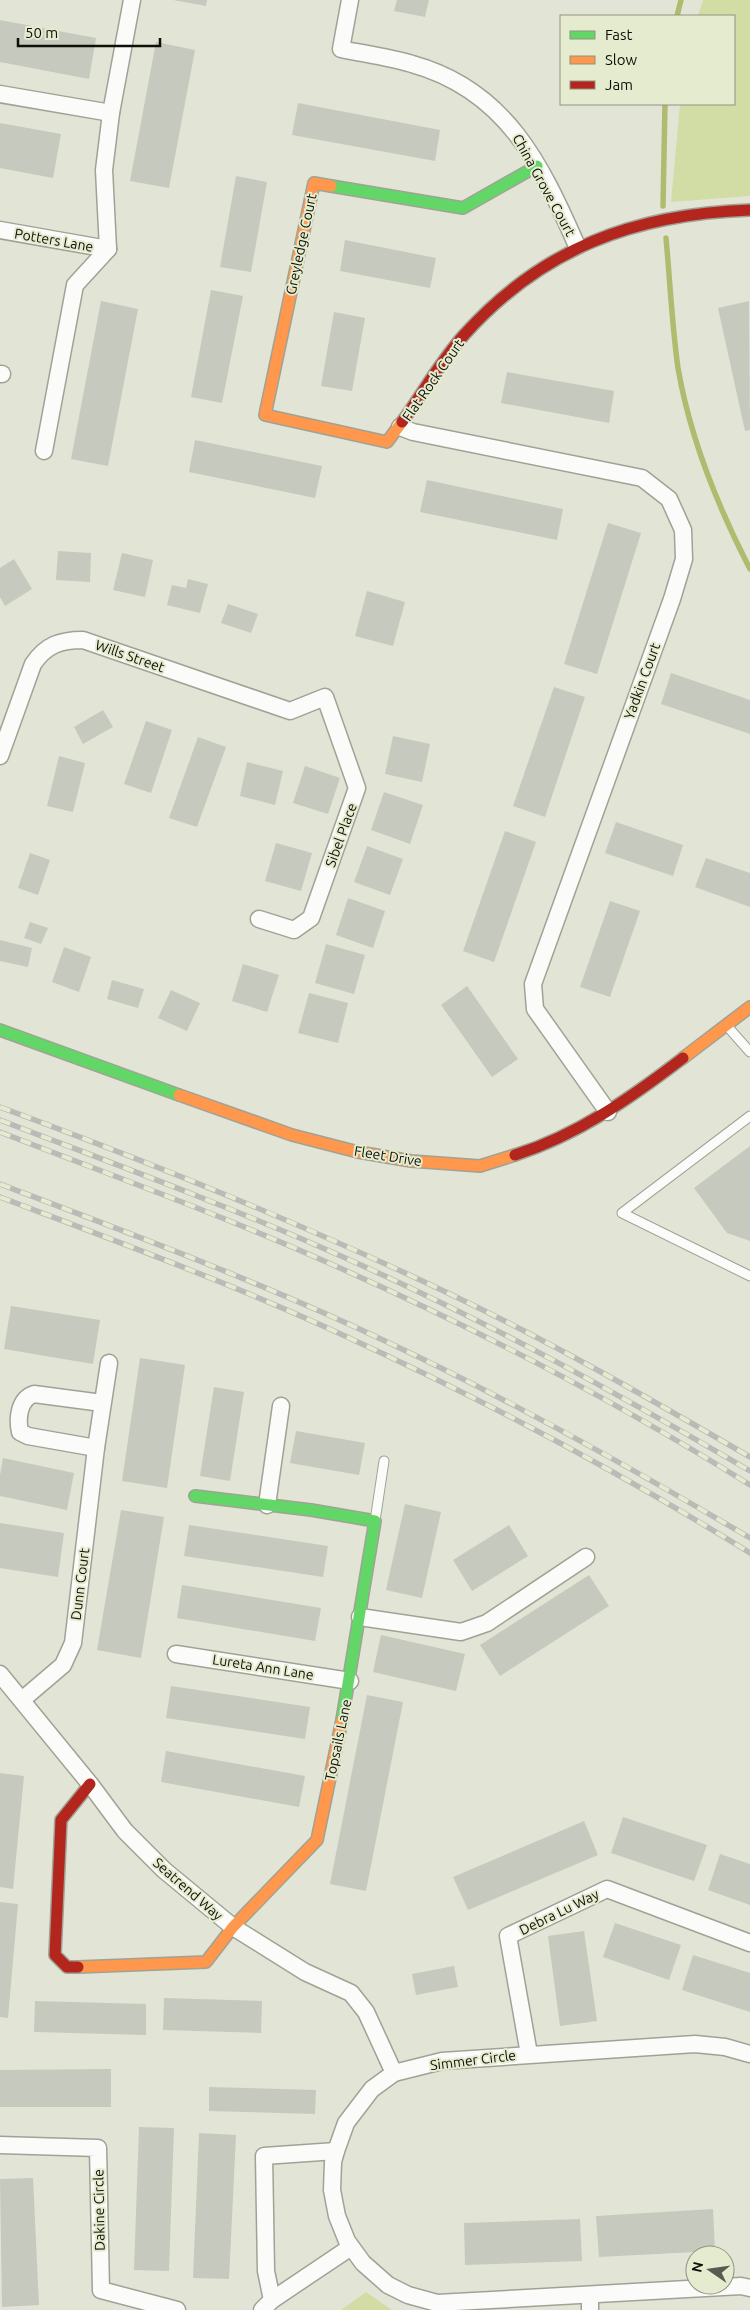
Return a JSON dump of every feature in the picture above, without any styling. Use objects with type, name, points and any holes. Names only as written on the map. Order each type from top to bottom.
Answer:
[{"type":"street","points":[[44,451],[75,285],[108,249],[104,181],[111,113],[132,0]]},
{"type":"street","name":"China Grove Court","points":[[350,0],[341,49],[413,64],[461,84],[501,114],[527,148],[577,246]]},
{"type":"street","points":[[0,94],[111,113]]},
{"type":"street","name":"Greyledge Court","points":[[386,442],[265,414],[314,183],[463,208],[537,166]]},
{"type":"street","name":"Flat Rock Court","points":[[386,442],[400,427],[435,373],[478,321],[528,275],[577,246],[643,222],[689,212],[750,210]]},
{"type":"street","name":"Potters Lane","points":[[0,230],[108,249]]},
{"type":"street","name":"Yadkin Court","points":[[400,427],[413,432],[642,478],[668,499],[683,530],[684,560],[672,599],[534,984],[535,1009],[608,1112]]},
{"type":"street","name":"Wills Street","points":[[0,756],[33,664],[40,653],[54,643],[65,640],[83,640],[290,711],[325,697]]},
{"type":"street","name":"Sibel Place","points":[[259,920],[294,930],[311,918],[357,788],[325,697]]},
{"type":"street","name":"Fleet Drive","points":[[0,1030],[284,1132],[358,1152],[411,1161],[458,1166],[480,1166],[498,1162],[534,1149],[608,1112],[631,1098],[750,1007]]},
{"type":"street","name":"Dunn Court","points":[[23,1699],[63,1665],[73,1643],[96,1448],[109,1363]]},
{"type":"street","points":[[96,1448],[28,1436],[20,1432],[22,1403],[26,1397],[34,1394],[102,1403]]},
{"type":"street","points":[[267,1505],[281,1406]]},
{"type":"street","points":[[195,1496],[375,1521]]},
{"type":"street","name":"Topsails Lane","points":[[90,1784],[61,1820],[55,1955],[66,1967],[206,1962],[233,1927],[317,1840],[350,1681],[375,1521]]},
{"type":"street","points":[[360,1617],[461,1632],[487,1623],[586,1557]]},
{"type":"street","name":"Lureta Ann Lane","points":[[176,1654],[350,1681]]},
{"type":"street","name":"Seatrend Way","points":[[0,1674],[23,1699],[125,1831],[164,1870],[233,1927],[305,1972],[351,1992],[366,2012],[394,2073]]},
{"type":"street","name":"Debra Lu Way","points":[[529,2054],[508,1936],[607,1889],[750,1943]]},
{"type":"street","name":"Simmer Circle","points":[[750,2054],[725,2047],[695,2044],[442,2061],[394,2073],[372,2088],[346,2123],[333,2162],[332,2190],[337,2216],[351,2247],[363,2263],[388,2285],[408,2295],[437,2303],[590,2302],[741,2286],[750,2288]]},
{"type":"street","name":"Dakine Circle","points":[[0,2145],[98,2148],[101,2290],[177,2310]]},
{"type":"street","points":[[267,2305],[264,2156],[336,2151]]},
{"type":"street","points":[[267,2305],[351,2247]]},
{"type":"lane","points":[[726,1025],[750,1052]]},
{"type":"lane","points":[[750,1116],[622,1213],[750,1276]]},
{"type":"lane","points":[[375,1521],[384,1461]]},
{"type":"green space","points":[[703,0],[750,0],[750,196],[671,202],[680,105],[735,105],[735,15],[698,15]]},
{"type":"green space","points":[[366,2292],[392,2310],[341,2310]]},
{"type":"building","points":[[173,0],[207,0],[206,6]]},
{"type":"building","points":[[397,0],[429,0],[425,17],[394,11]]},
{"type":"building","points":[[0,20],[96,38],[89,79],[0,62]]},
{"type":"building","points":[[156,42],[195,50],[169,188],[130,181]]},
{"type":"building","points":[[298,103],[440,130],[435,161],[292,135]]},
{"type":"building","points":[[0,123],[61,134],[53,178],[0,168]]},
{"type":"building","points":[[236,176],[267,182],[251,272],[220,267]]},
{"type":"building","points":[[345,240],[436,258],[430,288],[340,271]]},
{"type":"building","points":[[211,290],[243,296],[222,403],[191,397]]},
{"type":"building","points":[[101,301],[138,309],[108,466],[71,459]]},
{"type":"building","points":[[749,301],[750,430],[745,431],[718,308]]},
{"type":"building","points":[[334,312],[365,318],[352,391],[321,386]]},
{"type":"building","points":[[507,372],[614,391],[609,423],[501,403]]},
{"type":"building","points":[[195,440],[322,466],[315,498],[189,472]]},
{"type":"building","points":[[427,480],[563,509],[557,540],[420,512]]},
{"type":"building","points":[[608,523],[641,533],[597,674],[564,664]]},
{"type":"building","points":[[58,551],[91,553],[90,582],[56,580]]},
{"type":"building","points":[[122,553],[153,560],[145,597],[113,590]]},
{"type":"building","points":[[14,559],[32,589],[5,606],[0,597],[0,568]]},
{"type":"building","points":[[188,579],[208,584],[200,613],[167,605],[172,585],[186,588]]},
{"type":"building","points":[[367,591],[405,602],[393,646],[355,636]]},
{"type":"building","points":[[228,604],[258,614],[251,633],[221,623]]},
{"type":"building","points":[[671,673],[750,700],[750,734],[661,704]]},
{"type":"building","points":[[554,687],[585,697],[545,817],[513,806]]},
{"type":"building","points":[[103,710],[113,727],[83,744],[74,727]]},
{"type":"building","points":[[146,721],[172,730],[151,793],[124,784]]},
{"type":"building","points":[[393,736],[430,744],[422,782],[385,774]]},
{"type":"building","points":[[198,737],[226,747],[197,827],[169,818]]},
{"type":"building","points":[[59,756],[85,763],[73,812],[47,806]]},
{"type":"building","points":[[247,762],[283,771],[275,805],[240,796]]},
{"type":"building","points":[[305,766],[340,778],[328,814],[293,803]]},
{"type":"building","points":[[384,792],[423,805],[410,844],[371,830]]},
{"type":"building","points":[[616,822],[683,845],[673,876],[605,853]]},
{"type":"building","points":[[505,831],[536,842],[494,962],[463,951]]},
{"type":"building","points":[[276,843],[312,853],[301,891],[265,881]]},
{"type":"building","points":[[367,846],[403,859],[390,895],[354,882]]},
{"type":"building","points":[[30,853],[50,860],[38,895],[18,888]]},
{"type":"building","points":[[706,858],[750,873],[750,907],[695,887]]},
{"type":"building","points":[[348,898],[385,911],[373,948],[336,935]]},
{"type":"building","points":[[610,901],[640,911],[610,997],[580,987]]},
{"type":"building","points":[[30,922],[48,928],[41,944],[24,938]]},
{"type":"building","points":[[0,940],[32,948],[28,967],[0,961]]},
{"type":"building","points":[[326,944],[365,955],[354,994],[315,983]]},
{"type":"building","points":[[64,947],[91,957],[79,992],[52,982]]},
{"type":"building","points":[[243,964],[279,975],[267,1012],[232,1001]]},
{"type":"building","points":[[112,980],[144,989],[138,1008],[107,999]]},
{"type":"building","points":[[467,986],[518,1059],[492,1077],[441,1005]]},
{"type":"building","points":[[171,990],[200,1003],[187,1031],[158,1018]]},
{"type":"building","points":[[309,993],[348,1003],[338,1043],[298,1033]]},
{"type":"building","points":[[750,1146],[750,1241],[727,1233],[694,1188]]},
{"type":"building","points":[[11,1306],[100,1320],[93,1364],[4,1349]]},
{"type":"building","points":[[140,1358],[185,1365],[167,1488],[122,1481]]},
{"type":"building","points":[[214,1387],[244,1392],[230,1481],[200,1476]]},
{"type":"building","points":[[296,1431],[365,1443],[359,1475],[290,1463]]},
{"type":"building","points":[[3,1458],[74,1473],[67,1510],[0,1496],[0,1475]]},
{"type":"building","points":[[405,1504],[441,1512],[422,1598],[386,1590]]},
{"type":"building","points":[[121,1510],[164,1517],[141,1658],[97,1650]]},
{"type":"building","points":[[0,1523],[64,1533],[58,1577],[0,1568]]},
{"type":"building","points":[[189,1525],[328,1546],[323,1577],[184,1556]]},
{"type":"building","points":[[509,1525],[528,1556],[472,1591],[453,1560]]},
{"type":"building","points":[[589,1575],[609,1606],[500,1676],[480,1645]]},
{"type":"building","points":[[182,1585],[321,1608],[315,1641],[177,1618]]},
{"type":"building","points":[[381,1635],[465,1654],[456,1691],[373,1672]]},
{"type":"building","points":[[171,1686],[310,1707],[305,1739],[166,1718]]},
{"type":"building","points":[[367,1695],[403,1702],[366,1891],[330,1884]]},
{"type":"building","points":[[166,1751],[305,1776],[299,1807],[161,1782]]},
{"type":"building","points":[[0,1773],[24,1776],[13,1889],[0,1887]]},
{"type":"building","points":[[623,1817],[707,1845],[694,1881],[611,1853]]},
{"type":"building","points":[[584,1821],[598,1855],[468,1910],[453,1877]]},
{"type":"building","points":[[720,1854],[750,1864],[750,1905],[708,1890]]},
{"type":"building","points":[[0,1902],[18,1904],[8,2018],[0,2017]]},
{"type":"building","points":[[615,1923],[681,1945],[669,1980],[603,1957]]},
{"type":"building","points":[[584,1931],[597,2021],[560,2026],[548,1936]]},
{"type":"building","points":[[693,1955],[750,1973],[750,2012],[682,1990]]},
{"type":"building","points":[[454,1966],[458,1987],[416,1995],[412,1974]]},
{"type":"building","points":[[164,1998],[262,2001],[261,2033],[163,2030]]},
{"type":"building","points":[[35,2001],[146,2004],[146,2035],[34,2032]]},
{"type":"building","points":[[111,2069],[111,2107],[0,2107],[0,2070]]},
{"type":"building","points":[[209,2087],[316,2090],[315,2114],[209,2111]]},
{"type":"building","points":[[139,2127],[174,2128],[169,2271],[134,2270]]},
{"type":"building","points":[[199,2133],[236,2135],[229,2279],[193,2278]]},
{"type":"building","points":[[33,2178],[39,2305],[2,2307],[0,2179]]},
{"type":"building","points":[[713,2209],[715,2245],[685,2245],[685,2253],[599,2257],[596,2216]]},
{"type":"building","points":[[580,2219],[582,2261],[465,2265],[464,2223]]},
{"type":"waterway","points":[[677,15],[681,0]]},
{"type":"waterway","points":[[663,206],[665,105]]},
{"type":"waterway","points":[[666,238],[678,368],[683,394],[706,472],[750,569]]},
{"type":"railway","points":[[0,1107],[227,1195],[395,1268],[564,1352],[750,1457]]},
{"type":"railway","points":[[0,1120],[244,1215],[325,1249],[434,1299],[594,1382],[750,1471]]},
{"type":"railway","points":[[0,1132],[242,1226],[432,1310],[593,1393],[750,1485]]},
{"type":"railway","points":[[0,1184],[241,1278],[383,1340],[569,1434],[750,1538]]},
{"type":"railway","points":[[0,1197],[217,1281],[303,1317],[397,1360],[551,1438],[651,1494],[750,1553]]},
{"type":"traffic: fast","points":[[331,186],[463,208],[537,166]]},
{"type":"traffic: fast","points":[[0,1030],[179,1095]]},
{"type":"traffic: fast","points":[[195,1496],[311,1510],[375,1521],[342,1720]]},
{"type":"traffic: slow","points":[[331,186],[314,183],[265,415],[387,442],[402,422]]},
{"type":"traffic: slow","points":[[683,1058],[750,1007]]},
{"type":"traffic: slow","points":[[179,1095],[292,1135],[358,1152],[411,1161],[480,1166],[515,1155]]},
{"type":"traffic: slow","points":[[78,1967],[206,1962],[233,1927],[317,1840],[342,1720]]},
{"type":"traffic: jam","points":[[402,422],[439,367],[464,335],[494,305],[525,279],[558,258],[593,241],[630,228],[668,219],[708,213],[750,210]]},
{"type":"traffic: jam","points":[[515,1155],[561,1137],[604,1114],[683,1058]]},
{"type":"traffic: jam","points":[[78,1967],[67,1967],[55,1955],[61,1820],[90,1784]]}]
